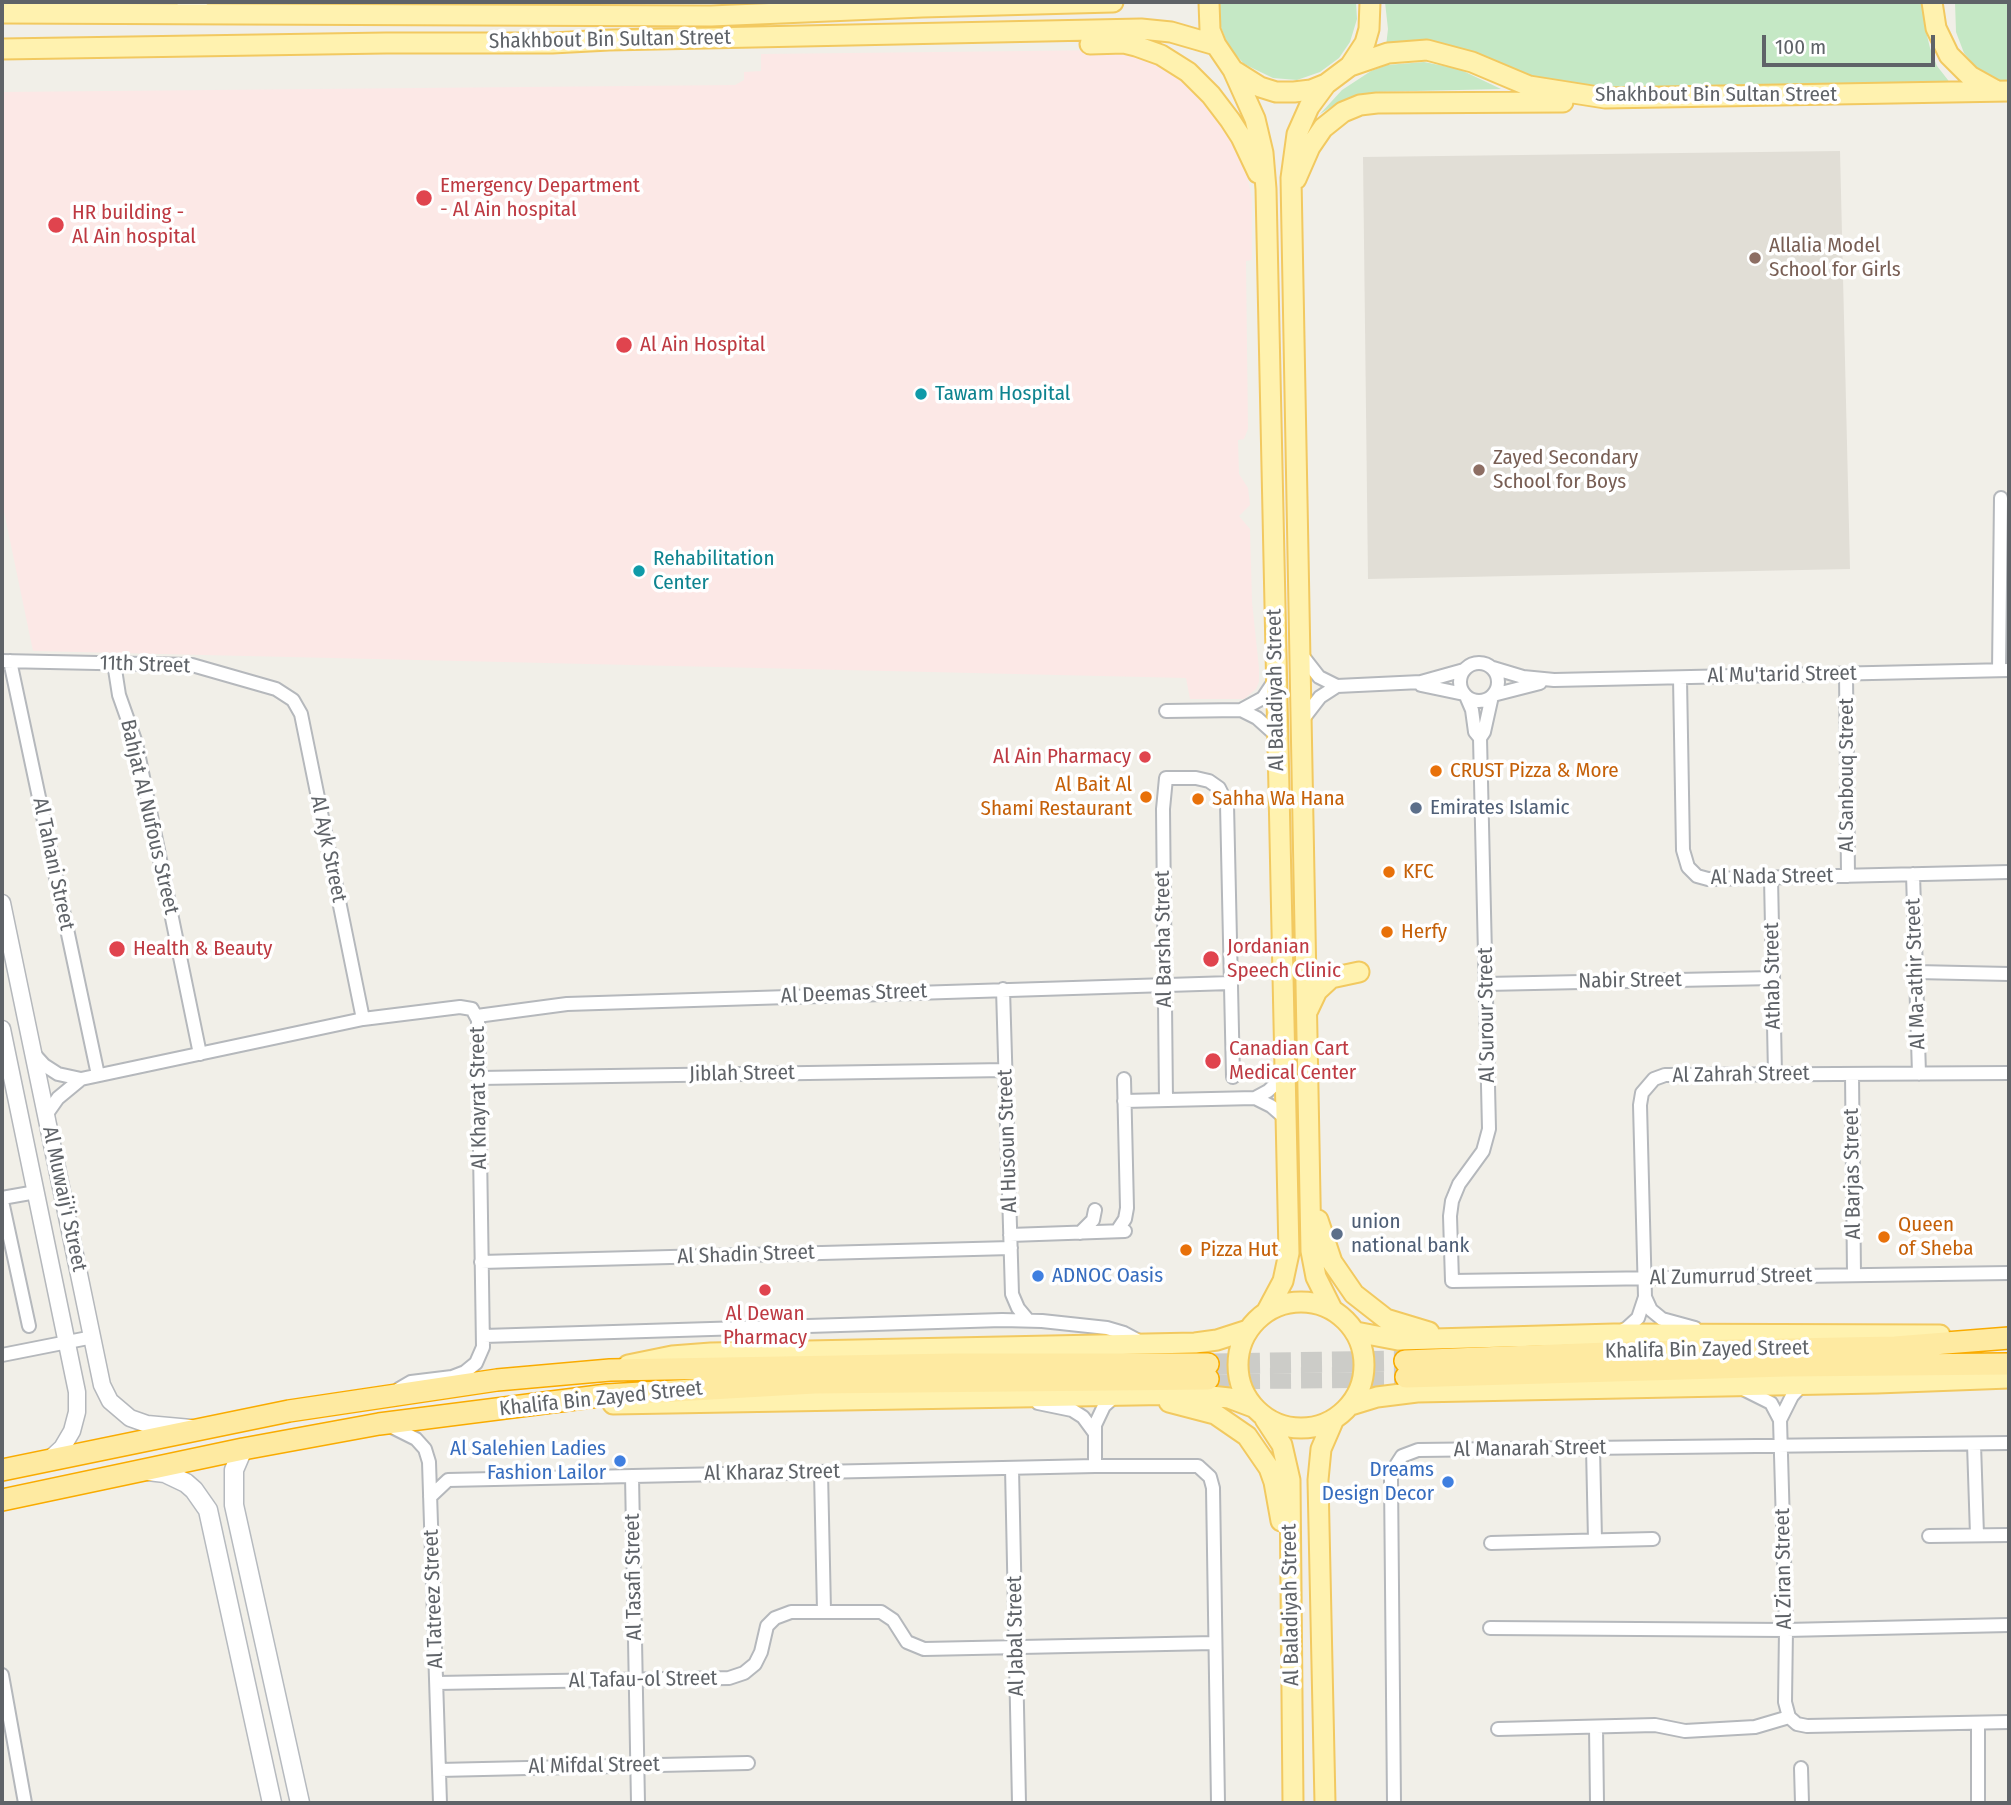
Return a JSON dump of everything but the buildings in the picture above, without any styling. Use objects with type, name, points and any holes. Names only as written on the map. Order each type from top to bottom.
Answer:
[{"type":"highway","name":"Khalifa Bin Zayed Street","points":[[2005,1338],[1895,1346],[1633,1352],[1405,1369],[2009,1364]]},
{"type":"highway","name":"Khalifa Bin Zayed Street","points":[[2,1470],[289,1411],[497,1380],[610,1370],[954,1364],[1208,1371],[814,1384],[642,1392],[570,1399],[379,1424],[243,1448],[2,1500]]},
{"type":"main road","points":[[922,7],[956,2]]},
{"type":"main road","name":"Shakhbout Bin Sultan Street","points":[[8,16],[212,14],[528,17],[751,7],[809,12],[1113,2]]},
{"type":"main road","points":[[1209,2],[1210,30],[1216,46],[1233,70],[1260,87],[1276,92],[1311,90],[1326,84],[1350,66],[1367,36],[1371,15],[1370,2]]},
{"type":"main road","points":[[1932,2],[1936,28],[1949,55],[1970,76],[2003,91]]},
{"type":"main road","points":[[596,40],[589,37],[589,33],[598,27],[735,24],[809,12]]},
{"type":"main road","points":[[386,43],[422,34],[528,29],[533,22],[528,17]]},
{"type":"main road","name":"Shakhbout Bin Sultan Street","points":[[2,49],[386,43],[534,44],[596,40],[1140,29],[1171,32],[1216,46]]},
{"type":"main road","points":[[793,38],[818,48],[1117,43],[1136,46],[1175,63],[1211,94],[1241,137],[1266,188]]},
{"type":"main road","name":"Shakhbout Bin Sultan Street","points":[[1350,66],[1388,53],[1427,50],[1472,62],[1529,86],[1605,98],[2003,91]]},
{"type":"main road","name":"Al Baladiyah Street","points":[[1233,70],[1255,119],[1263,153],[1266,188],[1289,1253],[1283,1281],[1267,1311]]},
{"type":"main road","name":"Al Baladiyah Street","points":[[1326,84],[1309,107],[1297,134],[1292,163],[1292,197],[1313,1264],[1320,1288],[1332,1310]]},
{"type":"main road","points":[[1292,197],[1299,172],[1317,135],[1329,122],[1351,108],[1377,103],[1554,102],[1605,98]]},
{"type":"main road","points":[[1307,1015],[1313,998],[1331,978],[1359,972]]},
{"type":"main road","points":[[1311,1197],[1332,1262],[1354,1294],[1374,1312],[1399,1324],[1461,1338]]},
{"type":"main road","points":[[570,1399],[609,1404],[1205,1394],[1229,1398],[1281,1425],[1302,1429],[1334,1419],[1351,1405],[1362,1386],[1365,1364],[1361,1342],[1349,1323],[1321,1305],[1286,1303],[1267,1311],[1248,1330],[1239,1349],[1237,1370],[1242,1390],[1257,1411]]},
{"type":"main road","points":[[610,1370],[653,1359],[691,1354],[1206,1342],[1248,1330]]},
{"type":"main road","points":[[1356,1332],[1398,1340],[1719,1334],[1892,1334],[2005,1338]]},
{"type":"main road","points":[[1351,1405],[1377,1397],[1418,1392],[2009,1378]]},
{"type":"main road","points":[[1152,1395],[1215,1414],[1247,1436],[1269,1468],[1281,1521],[1291,1548]]},
{"type":"main road","name":"Al Baladiyah Street","points":[[1257,1411],[1276,1434],[1289,1468],[1293,1803]]},
{"type":"main road","name":"Al Baladiyah Street","points":[[1328,1799],[1318,1480],[1321,1448],[1334,1419]]},
{"type":"main road","points":[[243,1448],[234,1470],[234,1505],[300,1803]]},
{"type":"main road","points":[[141,1471],[164,1473],[186,1483],[208,1510],[272,1803]]},
{"type":"street","points":[[122,14],[151,2]]},
{"type":"street","points":[[183,2],[212,14]]},
{"type":"street","points":[[2001,498],[2004,670]]},
{"type":"street","points":[[1300,654],[1312,670],[1337,686]]},
{"type":"street","name":"11th Street","points":[[6,661],[201,666],[276,689]]},
{"type":"street","name":"Al Tahani Street","points":[[6,661],[98,1075]]},
{"type":"street","name":"Bahjat Al Nufous Street","points":[[114,663],[119,695],[136,743],[201,1054]]},
{"type":"street","points":[[1302,720],[1320,696],[1337,686],[1407,684],[1436,679],[1479,663],[1493,668],[1499,682],[1493,696],[1479,701],[1465,695],[1407,684]]},
{"type":"street","name":"Al Mu'tarid Street","points":[[1493,668],[1523,677],[1554,680],[2004,670]]},
{"type":"street","points":[[1464,670],[1460,682],[1465,695]]},
{"type":"street","name":"Al Sanbouq Street","points":[[1846,674],[1848,876]]},
{"type":"street","name":"Al Nada Street","points":[[1680,678],[1685,862],[1692,872],[1703,878],[2009,872]]},
{"type":"street","points":[[1166,711],[1241,710],[1263,698],[1276,679]]},
{"type":"street","name":"Al Mu'tarid Street","points":[[1493,696],[1554,680]]},
{"type":"street","name":"Al Ayk Street","points":[[276,689],[293,700],[300,714],[363,1020]]},
{"type":"street","name":"Al Surour Street","points":[[1465,695],[1472,710],[1475,732],[1480,738]]},
{"type":"street","name":"Al Surour Street","points":[[1452,1281],[1452,1201],[1459,1184],[1483,1151],[1489,1129],[1480,738],[1493,696]]},
{"type":"street","points":[[1241,710],[1257,718],[1277,736]]},
{"type":"street","name":"Al Barsha Street","points":[[1166,1100],[1163,809],[1166,778],[1209,781],[1219,788],[1225,798],[1228,810],[1231,983]]},
{"type":"street","name":"Al Ma-athir Street","points":[[1913,874],[1919,1074]]},
{"type":"street","name":"Athab Street","points":[[1771,878],[1775,1074]]},
{"type":"street","name":"Al Muwaij'i Street","points":[[2,903],[102,1384],[115,1408],[138,1422],[197,1429]]},
{"type":"street","points":[[1916,972],[2009,974]]},
{"type":"street","name":"Nabir Street","points":[[1486,984],[1773,978]]},
{"type":"street","points":[[1231,983],[1233,1077]]},
{"type":"street","name":"Al Deemas Street","points":[[477,1016],[567,1004],[1231,983]]},
{"type":"street","name":"Al Husoun Street","points":[[1003,989],[1012,1294],[1018,1308],[1028,1320]]},
{"type":"street","name":"Al Khayrat Street","points":[[46,1115],[65,1091],[81,1079],[363,1020],[464,1007],[472,1009],[477,1016],[479,1078],[484,1336],[480,1357],[466,1372],[452,1377],[411,1382],[391,1397]]},
{"type":"street","name":"Al Muwaij'i Street","points":[[2,1029],[77,1392],[78,1412],[67,1440],[49,1460]]},
{"type":"street","points":[[33,1053],[44,1066],[58,1074],[81,1079]]},
{"type":"street","name":"Jiblah Street","points":[[479,1078],[1006,1070]]},
{"type":"street","name":"Al Zahrah Street","points":[[1645,1297],[1640,1105],[1645,1087],[1654,1079],[1665,1075],[2009,1073]]},
{"type":"street","name":"Al Barjas Street","points":[[1852,1074],[1854,1275]]},
{"type":"street","points":[[1124,1101],[1255,1098],[1268,1091],[1285,1075]]},
{"type":"street","points":[[1080,1233],[1093,1220],[1096,1210],[1099,1223],[1117,1231],[1125,1219],[1124,1079]]},
{"type":"street","points":[[16,1096],[33,1115],[46,1115]]},
{"type":"street","points":[[1255,1098],[1271,1106],[1286,1119]]},
{"type":"street","points":[[29,1326],[2,1199],[36,1192]]},
{"type":"street","name":"Al Shadin Street","points":[[481,1262],[1010,1241],[1117,1231]]},
{"type":"street","name":"Al Zumurrud Street","points":[[1452,1281],[2009,1273]]},
{"type":"street","points":[[995,1320],[1006,1308],[1012,1294]]},
{"type":"street","points":[[1645,1297],[1651,1310],[1662,1319],[1719,1334]]},
{"type":"street","points":[[1614,1335],[1633,1324],[1641,1312],[1645,1297]]},
{"type":"street","points":[[484,1336],[1028,1320],[1107,1328],[1124,1333],[1144,1344]]},
{"type":"street","points":[[2,1355],[93,1336]]},
{"type":"street","points":[[1780,1420],[1792,1396],[1803,1384]]},
{"type":"street","points":[[1738,1386],[1771,1403],[1780,1420]]},
{"type":"street","points":[[1095,1466],[1094,1432],[1100,1412],[1115,1396]]},
{"type":"street","points":[[1024,1398],[1072,1410],[1083,1417],[1094,1432]]},
{"type":"street","name":"Al Ziran Street","points":[[1780,1420],[1786,1630],[1785,1702],[1789,1717]]},
{"type":"street","points":[[379,1424],[397,1428],[416,1438],[425,1449],[429,1462],[448,1480],[430,1497]]},
{"type":"street","name":"Al Manarah Street","points":[[1394,1803],[1391,1478],[1402,1456],[1418,1450],[2009,1443]]},
{"type":"street","points":[[1974,1444],[1977,1535]]},
{"type":"street","points":[[1593,1448],[1595,1540]]},
{"type":"street","name":"Al Tatreez Street","points":[[429,1462],[440,1803]]},
{"type":"street","name":"Al Kharaz Street","points":[[448,1480],[1095,1466],[1193,1465],[1203,1468],[1210,1476],[1213,1488],[1218,1803]]},
{"type":"street","name":"Al Jabal Street","points":[[1012,1468],[1019,1803]]},
{"type":"street","points":[[821,1472],[824,1611]]},
{"type":"street","name":"Al Tasafi Street","points":[[632,1476],[638,1803]]},
{"type":"street","points":[[1929,1536],[2009,1535]]},
{"type":"street","points":[[1491,1543],[1653,1539]]},
{"type":"street","name":"Al Tafau-ol Street","points":[[437,1683],[737,1676],[755,1664],[761,1652],[764,1632],[775,1618],[791,1612],[886,1613],[904,1639],[917,1648],[1214,1643]]},
{"type":"street","points":[[1490,1628],[1786,1630],[2009,1625]]},
{"type":"street","points":[[2,1675],[25,1803]]},
{"type":"street","points":[[1498,1729],[1664,1725],[1685,1731],[1755,1727],[1789,1717],[1797,1724],[1807,1726],[2009,1722]]},
{"type":"street","points":[[1978,1723],[1978,1803]]},
{"type":"street","points":[[1596,1727],[1597,1803]]},
{"type":"street","name":"Al Mifdal Street","points":[[439,1770],[748,1763]]},
{"type":"street","points":[[1801,1768],[1802,1803]]},
{"type":"shaded area","name":"Al Ain Hospital","points":[[1114,50],[1146,57],[1186,84],[1217,119],[1242,159],[1252,199],[1252,260],[1246,261],[1248,429],[1244,439],[1238,440],[1239,474],[1248,488],[1250,505],[1239,516],[1250,529],[1252,602],[1259,682],[1256,689],[1244,699],[1190,699],[1186,678],[33,651],[2,502],[2,92],[735,85],[744,80],[744,72],[761,71],[761,54]]},
{"type":"shaded area","points":[[1840,151],[1850,569],[1368,579],[1363,157]]},
{"type":"green space","points":[[1219,2],[1356,2],[1357,19],[1350,42],[1339,58],[1320,72],[1297,80],[1273,78],[1244,64],[1228,46],[1220,24]]},
{"type":"green space","points":[[1385,2],[1927,2],[1926,31],[1930,48],[1937,66],[1955,89],[1578,95],[1480,65],[1385,55],[1388,29]]},
{"type":"green space","points":[[1955,2],[2009,2],[2009,85],[1993,81],[1979,71],[1964,53],[1956,32]]},
{"type":"green space","points":[[1424,62],[1459,69],[1501,89],[1373,92],[1341,101],[1320,114],[1342,90],[1371,71],[1387,65]]},
{"type":"tunnel","points":[[1208,1364],[1405,1361]]},
{"type":"tunnel","points":[[1208,1379],[1406,1377]]},
{"type":"place","name":"Emergency Department - Al Ain hospital","points":[[424,198]]},
{"type":"place","name":"HR building - Al Ain hospital","points":[[56,225]]},
{"type":"place","name":"Allalia Model School for Girls","points":[[1755,258]]},
{"type":"place","name":"Al Ain Hospital","points":[[624,345]]},
{"type":"place","name":"Tawam Hospital","points":[[921,394]]},
{"type":"place","name":"Zayed Secondary School for Boys","points":[[1479,470]]},
{"type":"place","name":"Rehabilitation Center","points":[[639,571]]},
{"type":"place","name":"Al Ain Pharmacy","points":[[1145,757]]},
{"type":"place","name":"CRUST Pizza & More","points":[[1436,771]]},
{"type":"place","name":"Al Bait Al Shami Restaurant","points":[[1146,797]]},
{"type":"place","name":"Sahha Wa Hana","points":[[1198,799]]},
{"type":"place","name":"Emirates Islamic","points":[[1416,808]]},
{"type":"place","name":"KFC","points":[[1389,872]]},
{"type":"place","name":"Herfy","points":[[1387,932]]},
{"type":"place","name":"Health & Beauty","points":[[117,949]]},
{"type":"place","name":"Jordanian Speech Clinic","points":[[1211,959]]},
{"type":"place","name":"Canadian Cart Medical Center","points":[[1213,1061]]},
{"type":"place","name":"union national bank","points":[[1337,1234]]},
{"type":"place","name":"Queen of Sheba","points":[[1884,1237]]},
{"type":"place","name":"Pizza Hut","points":[[1186,1250]]},
{"type":"place","name":"ADNOC Oasis","points":[[1038,1276]]},
{"type":"place","name":"Al Dewan Pharmacy","points":[[765,1290]]},
{"type":"place","name":"Al Salehien Ladies Fashion Lailor","points":[[620,1461]]},
{"type":"place","name":"Dreams Design Decor","points":[[1448,1482]]}]
